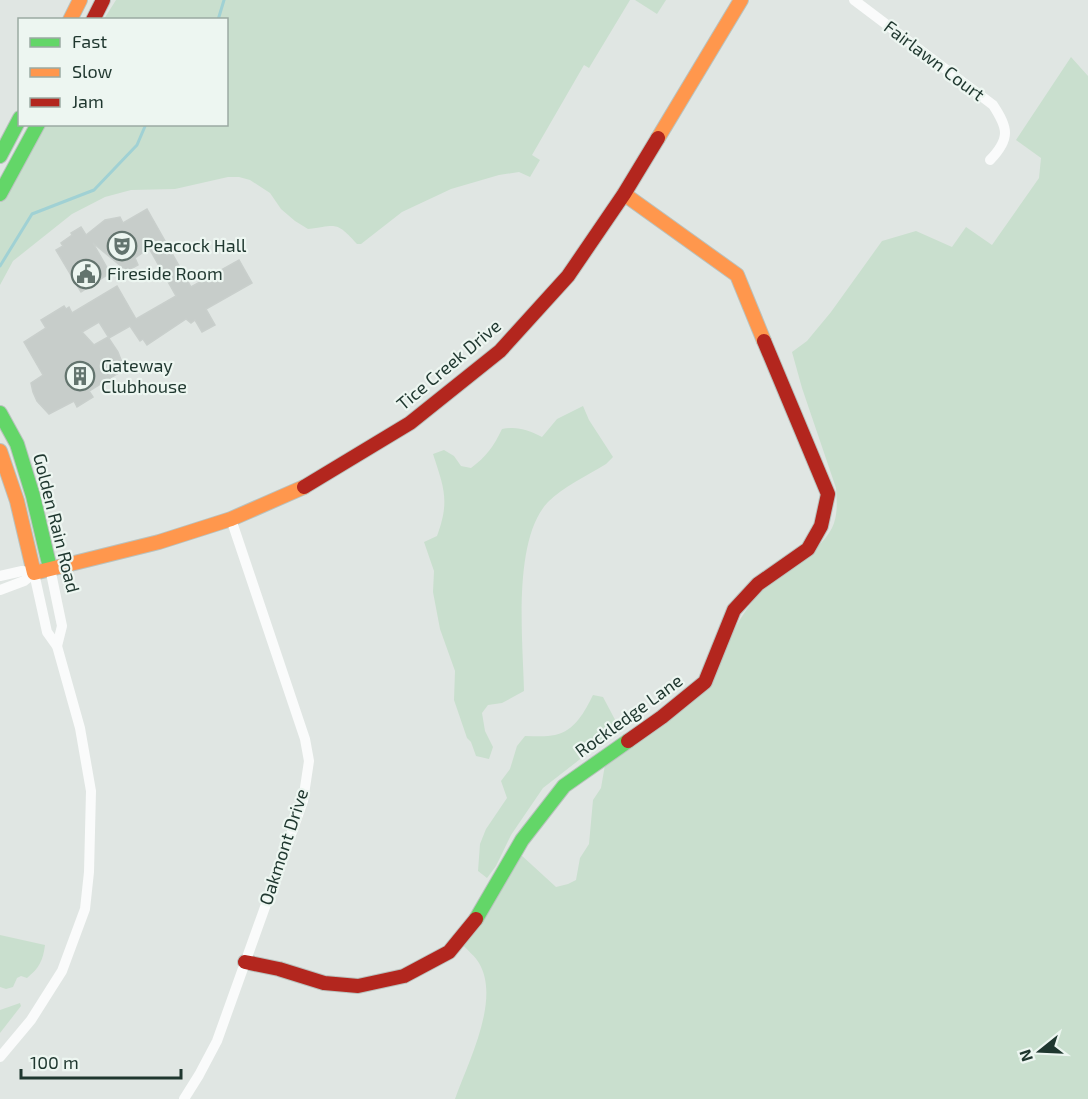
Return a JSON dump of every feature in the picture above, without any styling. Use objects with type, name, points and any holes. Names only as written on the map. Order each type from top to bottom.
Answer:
[{"type":"street","points":[[71,18],[80,0]]},
{"type":"street","points":[[94,18],[103,0]]},
{"type":"street","name":"Tice Creek Drive","points":[[0,590],[24,581],[34,573],[50,568],[159,542],[231,519],[299,490],[410,423],[500,351],[568,276],[624,194],[741,0]]},
{"type":"street","name":"Fairlawn Court","points":[[854,0],[993,105],[1003,121],[1006,137],[1000,149],[990,160]]},
{"type":"street","points":[[0,156],[18,122]]},
{"type":"street","points":[[0,194],[37,126]]},
{"type":"street","name":"Rockledge Lane","points":[[245,962],[279,969],[324,983],[358,987],[404,976],[449,952],[474,922],[522,840],[564,786],[662,717],[705,682],[734,610],[758,584],[808,549],[821,526],[828,494],[737,275],[624,194]]},
{"type":"street","name":"Golden Rain Road","points":[[0,413],[17,444],[33,496],[62,626],[57,645]]},
{"type":"street","name":"Golden Rain Road","points":[[0,451],[17,501],[47,632],[57,645],[80,728],[91,790],[90,872],[85,909],[62,971],[32,1020],[0,1057]]},
{"type":"street","name":"Oakmont Drive","points":[[184,1099],[217,1041],[303,801],[309,761],[305,739],[231,519]]},
{"type":"street","name":"Tice Creek Drive","points":[[0,576],[21,570],[34,573]]},
{"type":"green space","points":[[116,0],[630,0],[589,68],[584,65],[532,155],[540,160],[530,177],[519,172],[499,175],[451,189],[402,212],[361,244],[357,244],[344,231],[335,226],[308,229],[281,209],[270,193],[250,180],[239,177],[228,177],[175,189],[131,190],[105,197],[72,214],[13,261],[0,285],[0,202],[44,126],[228,126],[228,18],[105,18]]},
{"type":"green space","points":[[635,0],[666,0],[657,14]]},
{"type":"green space","points":[[1071,57],[1088,76],[1088,1099],[455,1099],[480,1031],[485,1013],[486,995],[485,978],[479,963],[463,945],[482,922],[520,854],[556,887],[576,880],[580,858],[589,844],[593,800],[601,788],[606,759],[626,752],[628,745],[678,714],[695,699],[707,684],[730,636],[757,596],[816,548],[832,528],[837,503],[836,488],[792,352],[807,341],[831,312],[882,241],[916,231],[952,247],[966,227],[992,245],[1039,178],[1041,158],[1016,140]]},
{"type":"green space","points":[[583,406],[589,420],[613,457],[606,464],[554,497],[537,519],[524,565],[522,619],[524,691],[502,703],[488,705],[482,713],[485,731],[493,747],[489,759],[476,756],[454,700],[455,671],[440,629],[433,592],[434,571],[424,542],[437,536],[444,504],[443,486],[433,454],[444,450],[454,456],[461,466],[471,468],[489,451],[502,429],[523,429],[542,437],[557,419]]},
{"type":"green space","points":[[593,695],[603,697],[621,731],[543,788],[511,835],[496,866],[487,878],[478,871],[480,844],[486,829],[507,798],[501,781],[510,769],[517,746],[525,736],[552,736],[574,725]]},
{"type":"green space","points":[[0,935],[45,945],[42,960],[35,971],[27,978],[21,976],[17,978],[13,987],[6,989],[0,987]]},
{"type":"green space","points":[[20,1003],[21,1006],[0,1033],[0,1010]]},
{"type":"building","points":[[147,209],[191,287],[239,260],[252,283],[206,309],[215,325],[202,332],[195,320],[191,323],[186,319],[147,345],[143,339],[140,341],[130,326],[109,338],[99,322],[82,332],[94,345],[108,337],[118,352],[124,368],[89,391],[93,397],[77,407],[74,401],[49,414],[37,401],[33,392],[31,383],[43,375],[24,342],[46,328],[41,320],[64,306],[66,309],[69,307],[72,313],[117,286],[136,319],[176,296],[149,248],[135,258],[138,265],[127,271],[93,243],[110,273],[81,292],[56,250],[63,246],[61,243],[72,235],[71,233],[81,227],[86,235],[105,220],[120,217],[123,223]]},
{"type":"waterway","points":[[219,18],[224,0]]},
{"type":"waterway","points":[[0,266],[32,214],[94,190],[137,145],[145,126]]},
{"type":"traffic: fast","points":[[0,156],[18,122]]},
{"type":"traffic: fast","points":[[0,194],[37,126]]},
{"type":"traffic: fast","points":[[0,413],[17,444],[33,496],[50,568]]},
{"type":"traffic: fast","points":[[476,919],[522,840],[564,786],[628,741]]},
{"type":"traffic: slow","points":[[71,18],[80,0]]},
{"type":"traffic: slow","points":[[658,138],[741,0]]},
{"type":"traffic: slow","points":[[624,194],[737,275],[764,341]]},
{"type":"traffic: slow","points":[[0,451],[17,501],[34,573],[159,542],[231,519],[304,487]]},
{"type":"traffic: jam","points":[[94,18],[103,0]]},
{"type":"traffic: jam","points":[[304,487],[410,423],[500,351],[568,276],[624,194],[658,138]]},
{"type":"traffic: jam","points":[[628,741],[705,682],[734,610],[758,584],[808,549],[821,526],[828,494],[764,341]]},
{"type":"traffic: jam","points":[[245,962],[279,969],[324,983],[358,986],[404,976],[449,952],[476,919]]},
{"type":"place","name":"Peacock Hall","points":[[122,246]]},
{"type":"place","name":"Fireside Room","points":[[86,274]]},
{"type":"place","name":"Gateway Clubhouse","points":[[80,376]]}]
